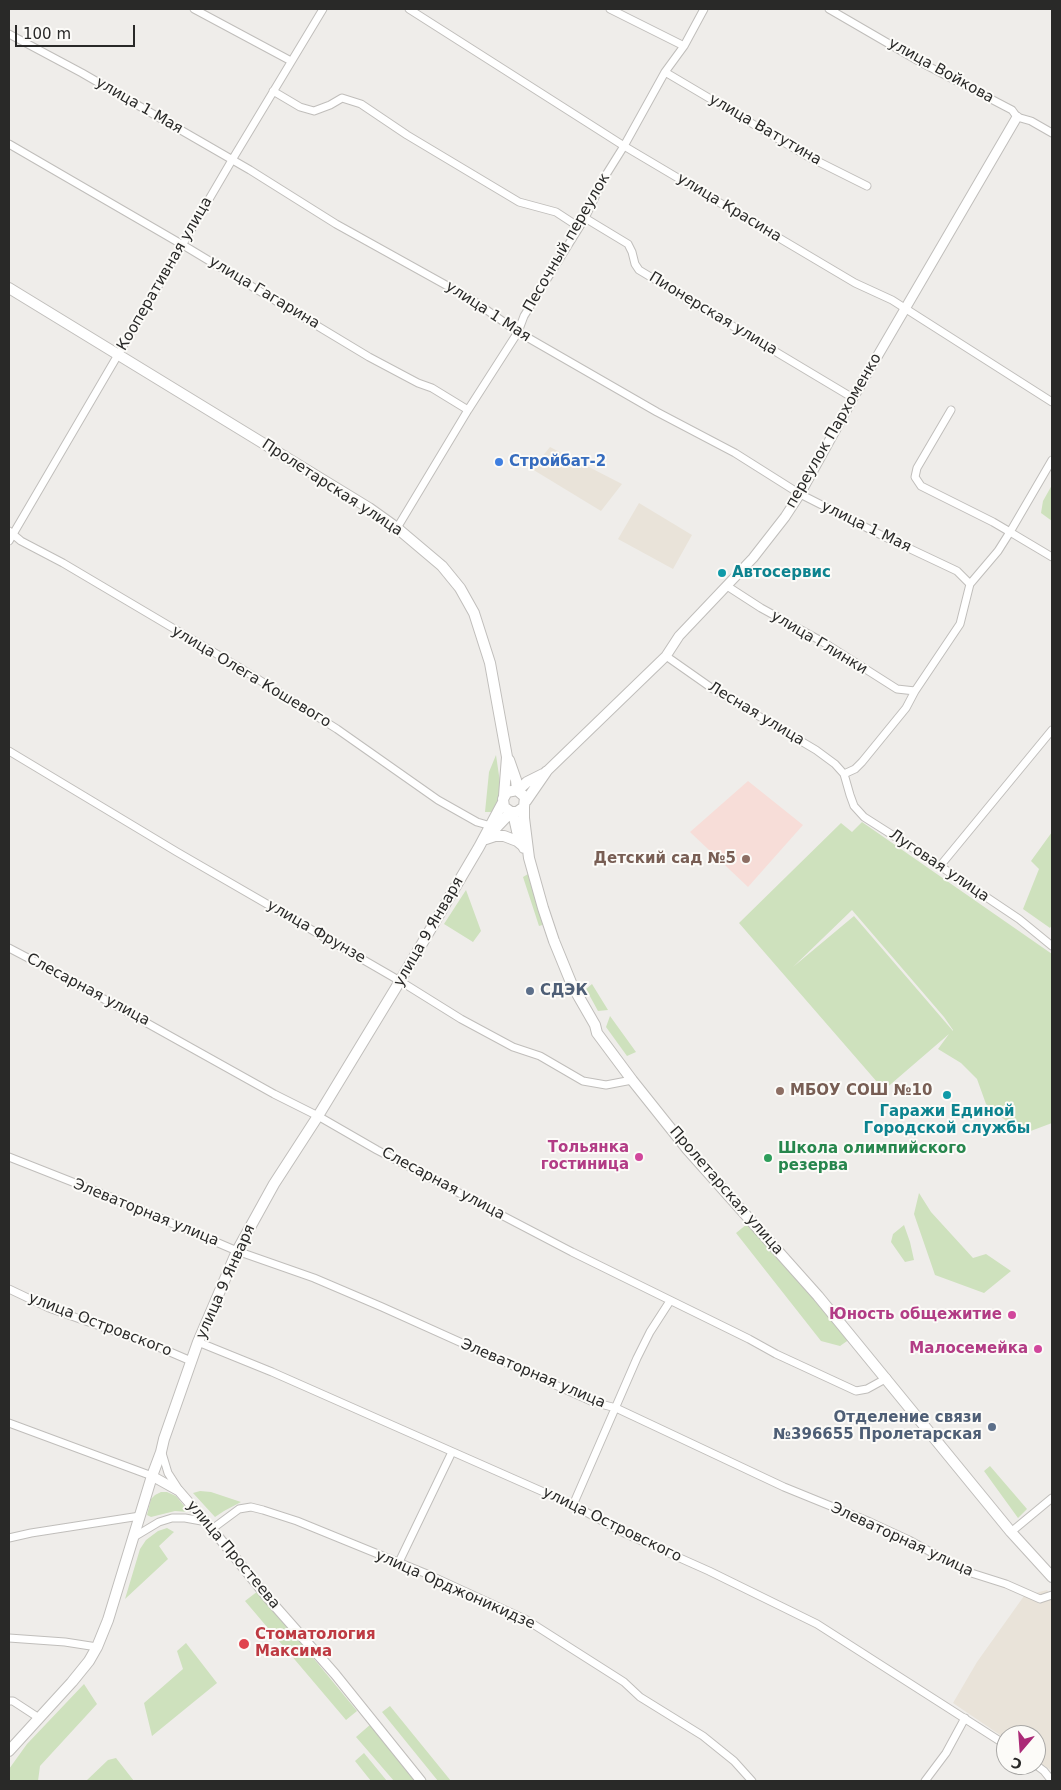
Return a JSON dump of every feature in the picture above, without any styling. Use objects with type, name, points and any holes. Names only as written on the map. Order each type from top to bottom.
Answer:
[{"type":"main road","name":"Пролетарская улица","points":[[9,288],[331,485],[397,528],[442,566],[460,588],[474,613],[490,663],[507,757],[503,799]]},
{"type":"main road","points":[[507,757],[518,790]]},
{"type":"main road","points":[[482,843],[512,812],[521,810],[546,772]]},
{"type":"main road","name":"переулок Пархоменко","points":[[518,790],[527,782],[546,772]]},
{"type":"main road","points":[[525,804],[524,794],[518,790],[512,790],[503,799],[507,810],[512,812],[517,831],[529,858]]},
{"type":"main road","name":"улица 9 Января","points":[[9,1752],[72,1682],[89,1661],[97,1647],[108,1620],[152,1476],[162,1452],[164,1439],[191,1361],[237,1251],[274,1184],[318,1116],[482,843],[503,799]]},
{"type":"main road","name":"Пролетарская улица","points":[[525,804],[524,818],[529,858],[554,941],[572,985],[595,1025],[597,1033],[687,1149],[818,1296],[887,1378],[1011,1532],[1052,1577]]},
{"type":"main road","points":[[482,843],[495,836],[504,836],[517,841],[523,846]]},
{"type":"street","points":[[194,9],[292,61]]},
{"type":"street","name":"Кооперативная улица","points":[[10,535],[323,9]]},
{"type":"street","name":"улица Красина","points":[[409,9],[624,146],[855,283],[892,300],[1052,402]]},
{"type":"street","points":[[610,9],[684,46]]},
{"type":"street","name":"Песочный переулок","points":[[397,528],[468,410],[518,332],[524,316],[585,218],[604,178],[665,72],[684,46],[704,9]]},
{"type":"street","name":"улица Войкова","points":[[829,9],[922,63],[1012,110],[1017,117],[1052,133]]},
{"type":"street","name":"улица 1 Мая","points":[[9,34],[82,73],[232,160],[336,224],[471,299],[518,332],[657,412],[735,453],[800,494],[957,571],[970,584]]},
{"type":"street","name":"улица Ватутина","points":[[665,72],[807,156],[866,186]]},
{"type":"street","points":[[273,91],[300,107],[314,111],[330,106],[342,98],[361,104],[407,135],[519,202],[556,212],[579,227]]},
{"type":"street","name":"переулок Пархоменко","points":[[546,772],[666,656],[679,636],[766,542],[800,494],[1017,117]]},
{"type":"street","name":"улица Гагарина","points":[[9,144],[183,245],[369,357],[418,383],[432,388],[468,410]]},
{"type":"street","name":"Пионерская улица","points":[[585,218],[628,244],[639,270],[854,398]]},
{"type":"street","points":[[951,410],[917,468],[915,477],[921,486],[993,522],[1052,557]]},
{"type":"street","points":[[844,774],[855,769],[862,762],[906,708],[914,690],[960,624],[970,584],[998,551],[1052,460]]},
{"type":"street","name":"улица Олега Кошевого","points":[[10,535],[237,666],[370,751],[438,800],[477,822],[490,826]]},
{"type":"street","name":"улица Глинки","points":[[727,586],[761,608],[824,642],[897,688],[914,690]]},
{"type":"street","name":"Лесная улица","points":[[666,656],[713,689],[816,750],[844,774]]},
{"type":"street","points":[[940,866],[1052,730]]},
{"type":"street","name":"улица Фрунзе","points":[[9,751],[177,852],[400,981],[461,1019],[513,1047],[540,1056],[583,1081],[606,1085],[632,1080]]},
{"type":"street","name":"Луговая улица","points":[[844,774],[854,806],[864,817],[1019,919],[1052,946]]},
{"type":"street","name":"Слесарная улица","points":[[9,948],[386,1154],[785,1358],[856,1391],[867,1389],[887,1378]]},
{"type":"street","name":"Элеваторная улица","points":[[9,1157],[237,1251],[314,1278],[593,1402],[616,1408],[784,1487],[909,1540],[965,1571],[1006,1584],[1040,1599],[1052,1595]]},
{"type":"street","name":"улица Островского","points":[[9,1289],[49,1308],[156,1346],[191,1361]]},
{"type":"street","points":[[573,1505],[650,1332],[670,1300]]},
{"type":"street","name":"улица Островского","points":[[198,1342],[272,1372],[573,1505],[626,1534],[709,1571],[818,1624],[996,1738]]},
{"type":"street","points":[[9,1422],[152,1476]]},
{"type":"street","points":[[162,1452],[168,1473],[179,1490]]},
{"type":"street","points":[[398,1562],[452,1452]]},
{"type":"street","name":"улица Простеева","points":[[152,1476],[179,1490],[210,1525],[267,1597],[336,1674],[421,1781]]},
{"type":"street","points":[[1011,1532],[1052,1498]]},
{"type":"street","name":"улица Орджоникидзе","points":[[210,1525],[239,1509],[251,1507],[297,1521],[398,1562],[525,1619],[624,1682],[640,1697],[703,1736],[734,1761],[752,1781]]},
{"type":"street","points":[[9,1538],[140,1516]]},
{"type":"street","points":[[134,1537],[158,1522],[172,1518],[185,1518],[210,1525]]},
{"type":"street","points":[[9,1638],[65,1642],[97,1647]]},
{"type":"street","points":[[9,1701],[13,1701],[39,1718]]},
{"type":"street","points":[[925,1781],[946,1753],[965,1718]]},
{"type":"shaded area","points":[[550,447],[622,484],[601,511],[532,469]]},
{"type":"shaded area","points":[[639,503],[692,535],[673,569],[618,539]]},
{"type":"shaded area","name":"Детский сад №5","points":[[748,781],[803,825],[748,887],[690,832]]},
{"type":"shaded area","points":[[1047,1590],[1052,1596],[1052,1771],[1046,1767],[1046,1725],[996,1725],[996,1732],[953,1703],[977,1662],[1024,1596]]},
{"type":"green space","points":[[1052,485],[1052,521],[1041,513],[1043,501]]},
{"type":"green space","points":[[496,755],[501,789],[499,804],[492,812],[485,812],[489,772]]},
{"type":"green space","points":[[862,822],[1052,954],[1052,1123],[1028,1132],[1011,1125],[986,1104],[977,1079],[961,1063],[938,1049],[949,1034],[884,1090],[739,923],[841,823],[852,832]],"holes":[[[852,910],[944,1017],[953,1031],[854,916],[793,967]]]},
{"type":"green space","points":[[1052,832],[1052,925],[1050,928],[1023,909],[1039,869],[1031,861]]},
{"type":"green space","points":[[528,874],[546,924],[539,926],[523,877]]},
{"type":"green space","points":[[466,890],[481,931],[473,942],[444,924]]},
{"type":"green space","points":[[592,984],[608,1010],[598,1011],[586,989]]},
{"type":"green space","points":[[610,1016],[636,1052],[627,1056],[606,1027]]},
{"type":"green space","points":[[919,1193],[931,1212],[973,1258],[986,1254],[1011,1271],[984,1293],[935,1275],[914,1214]]},
{"type":"green space","points":[[747,1224],[850,1339],[840,1346],[821,1341],[736,1233]]},
{"type":"green space","points":[[904,1225],[914,1260],[905,1262],[891,1242],[893,1234]]},
{"type":"green space","points":[[990,1466],[1027,1509],[1018,1518],[984,1471]]},
{"type":"green space","points":[[200,1491],[211,1492],[241,1502],[215,1517],[193,1493]]},
{"type":"green space","points":[[161,1492],[167,1492],[176,1496],[189,1512],[175,1511],[151,1517],[147,1515],[151,1499]]},
{"type":"green space","points":[[167,1528],[174,1532],[159,1546],[168,1559],[125,1599],[140,1549],[146,1540],[158,1531]]},
{"type":"green space","points":[[258,1591],[357,1711],[346,1720],[245,1601]]},
{"type":"green space","points":[[186,1643],[217,1683],[152,1736],[144,1703],[183,1669],[177,1651]]},
{"type":"green space","points":[[84,1684],[97,1704],[40,1766],[38,1781],[9,1781],[9,1769],[27,1744]]},
{"type":"green space","points":[[390,1706],[451,1781],[438,1781],[382,1712]]},
{"type":"green space","points":[[371,1724],[419,1781],[394,1781],[356,1737]]},
{"type":"green space","points":[[364,1753],[387,1781],[371,1781],[355,1761]]},
{"type":"green space","points":[[116,1758],[134,1781],[86,1781],[108,1760]]},
{"type":"place","name":"Стройбат-2","points":[[499,462]]},
{"type":"place","name":"Автосервис","points":[[722,573]]},
{"type":"place","name":"Детский сад №5","points":[[746,859]]},
{"type":"place","name":"СДЭК","points":[[530,991]]},
{"type":"place","name":"МБОУ СОШ №10","points":[[780,1091]]},
{"type":"place","name":"Гаражи Единой Городской службы","points":[[947,1095]]},
{"type":"place","name":"Тольянка гостиница","points":[[639,1157]]},
{"type":"place","name":"Школа олимпийского резерва","points":[[768,1158]]},
{"type":"place","name":"Юность общежитие","points":[[1012,1315]]},
{"type":"place","name":"Малосемейка","points":[[1038,1349]]},
{"type":"place","name":"Отделение связи №396655 Пролетарская","points":[[992,1427]]},
{"type":"place","name":"Стоматология Максима","points":[[244,1644]]}]
